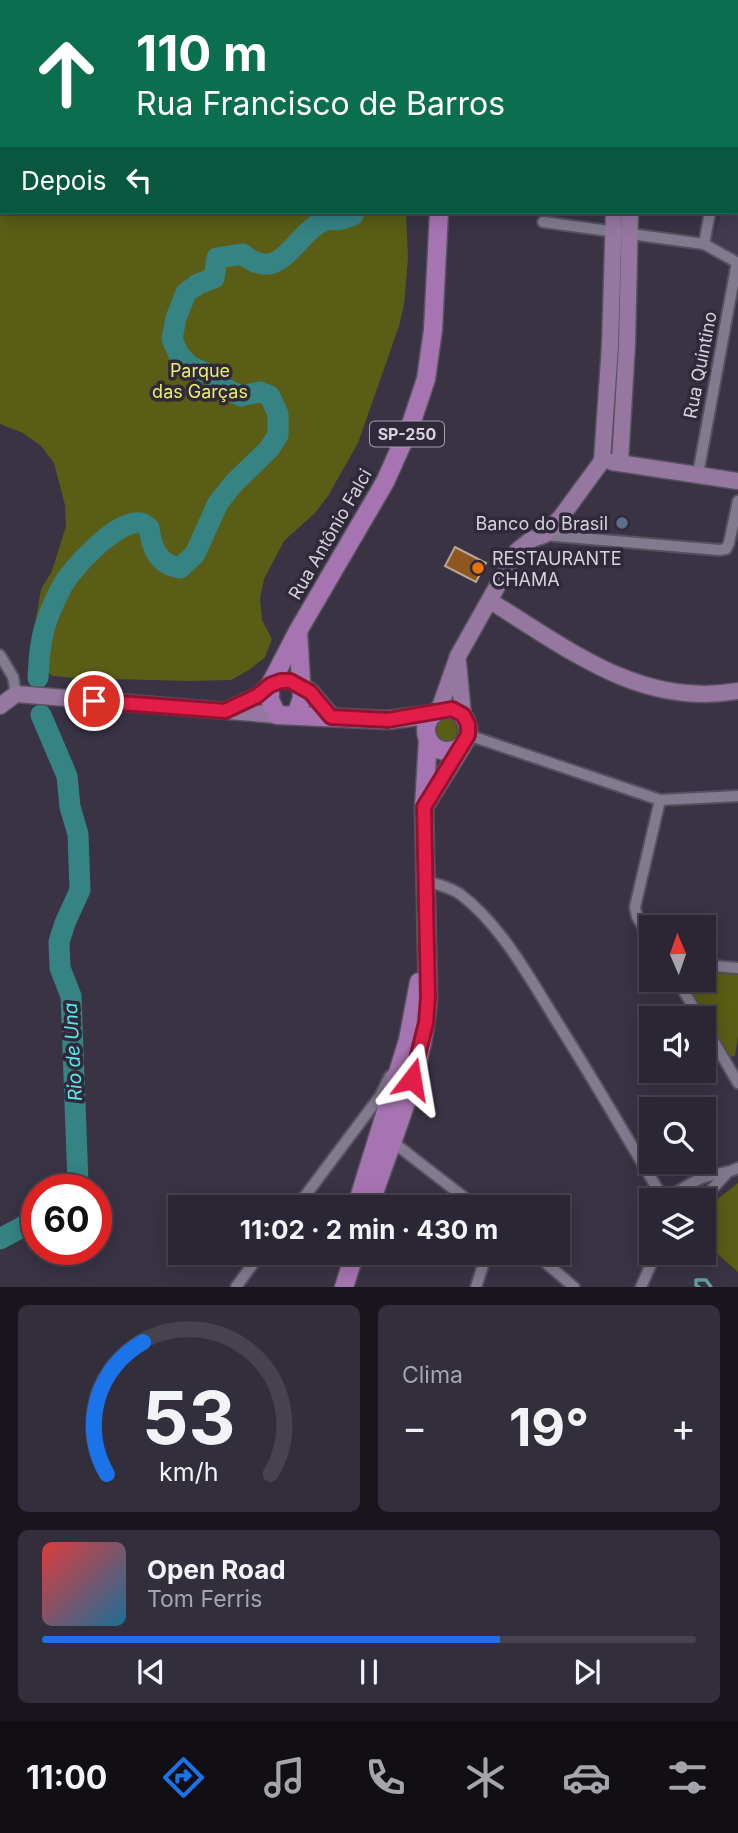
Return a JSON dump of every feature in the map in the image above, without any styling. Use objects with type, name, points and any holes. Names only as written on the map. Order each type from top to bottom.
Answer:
[{"type":"main road","name":"Rua Antônio Falci","points":[[270,685],[298,631],[386,481],[411,424],[426,379],[433,330],[439,214]]},
{"type":"main road","points":[[615,214],[621,231],[618,345],[620,462]]},
{"type":"main road","points":[[621,231],[629,214]]},
{"type":"main road","points":[[361,1195],[426,1023],[426,726],[436,712],[458,656],[517,551],[531,539],[544,535],[575,500],[602,461],[618,345]]},
{"type":"main road","points":[[602,461],[738,481]]},
{"type":"main road","points":[[490,601],[594,664],[628,681],[666,692],[698,694],[738,691]]},
{"type":"main road","points":[[296,715],[302,698],[298,631]]},
{"type":"main road","points":[[424,807],[465,740],[468,724],[463,715],[458,656]]},
{"type":"main road","points":[[225,711],[257,696],[270,685],[290,681],[310,692],[331,717]]},
{"type":"main road","points":[[270,685],[270,700],[277,715]]},
{"type":"main road","points":[[0,706],[16,694],[277,715],[388,720],[452,709],[463,715]]},
{"type":"main road","points":[[388,720],[427,736],[437,749],[450,751],[465,740]]},
{"type":"main road","points":[[404,1082],[408,1040],[425,948]]},
{"type":"main road","points":[[372,1195],[385,1136]]},
{"type":"main road","points":[[331,1287],[338,1265]]},
{"type":"main road","points":[[344,1287],[351,1265]]},
{"type":"street","points":[[704,244],[710,214]]},
{"type":"street","points":[[543,222],[704,244],[738,262]]},
{"type":"street","name":"Rua Quintino","points":[[698,474],[738,262]]},
{"type":"street","points":[[544,535],[719,550],[729,544],[738,501]]},
{"type":"street","points":[[0,655],[13,677],[16,694]]},
{"type":"street","points":[[465,740],[660,800],[738,796]]},
{"type":"street","points":[[639,920],[635,906],[660,800]]},
{"type":"street","points":[[425,881],[444,886],[459,894],[499,933],[567,1036],[657,1188]]},
{"type":"street","points":[[716,966],[738,968]]},
{"type":"street","points":[[306,1195],[380,1096],[408,1040]]},
{"type":"street","points":[[716,1045],[738,1081]]},
{"type":"street","points":[[380,1096],[404,1082]]},
{"type":"street","points":[[385,1136],[461,1195]]},
{"type":"street","points":[[684,1188],[708,1176],[726,1174],[738,1168]]},
{"type":"street","points":[[713,1188],[726,1174]]},
{"type":"street","points":[[236,1287],[252,1265]]},
{"type":"street","points":[[476,1287],[483,1265]]},
{"type":"street","points":[[548,1265],[574,1287]]},
{"type":"street","points":[[641,1287],[651,1265]]},
{"type":"shaded area","points":[[721,214],[738,214],[738,257],[710,243]]},
{"type":"green space","name":"Parque das Garças","points":[[0,214],[406,214],[408,258],[404,305],[358,443],[328,496],[315,513],[284,541],[264,579],[260,599],[262,620],[272,639],[265,657],[231,680],[75,678],[53,676],[31,663],[41,589],[52,571],[66,526],[65,505],[54,463],[41,446],[23,433],[0,424]]},
{"type":"green space","points":[[444,717],[453,721],[457,730],[453,739],[444,743],[435,739],[431,730],[435,721]]},
{"type":"green space","points":[[716,973],[738,975],[738,1035],[735,1056],[728,1057],[716,1037],[716,1006],[698,1006],[689,992],[716,992]]},
{"type":"green space","points":[[738,1183],[738,1272],[716,1253],[716,1200]]},
{"type":"building","points":[[455,547],[486,563],[476,582],[445,566]]},
{"type":"waterway","name":"Rio de Una","points":[[38,678],[41,643],[49,614],[61,588],[84,558],[119,529],[140,523],[149,528],[154,548],[161,559],[180,568],[195,554],[218,503],[234,483],[269,449],[278,435],[278,414],[270,396],[260,392],[241,396],[224,388],[207,373],[191,367],[179,355],[172,339],[176,318],[186,293],[198,284],[214,278],[217,258],[243,254],[256,262],[268,264],[278,261],[315,226],[327,219],[337,220],[353,214]]},
{"type":"waterway","name":"Rio de Una","points":[[41,715],[67,776],[70,807],[78,834],[80,890],[59,942],[60,968],[71,996],[78,1174]]},
{"type":"waterway","name":"Rio de Una","points":[[0,1239],[21,1228]]},
{"type":"waterway","points":[[699,1287],[696,1280],[706,1280],[711,1287]]},
{"type":"place","name":"Banco do Brasil","points":[[622,523]]},
{"type":"place","name":"RESTAURANTE CHAMA","points":[[478,568]]},
{"type":"route","points":[[94,701],[225,711],[257,696],[270,685],[290,681],[310,692],[331,717],[388,720],[452,709],[463,715],[468,724],[468,735],[424,807],[428,998],[426,1023],[412,1079]]}]
